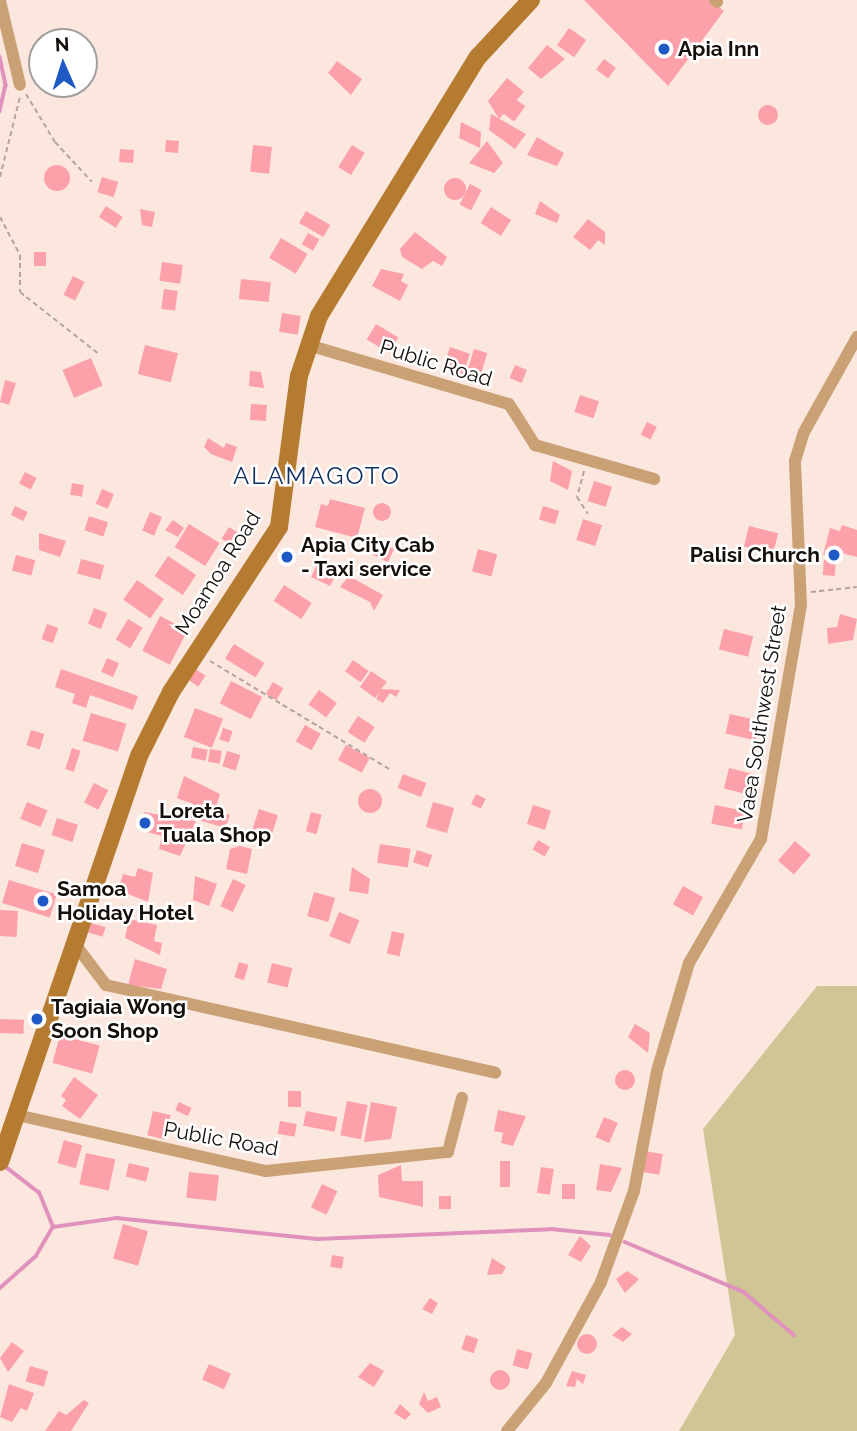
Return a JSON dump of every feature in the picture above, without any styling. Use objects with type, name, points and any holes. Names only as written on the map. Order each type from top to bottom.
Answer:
[{"type":"street","name":"Moamoa Road","points":[[0,1162],[140,754],[195,652],[279,527],[308,345],[319,316],[478,57],[531,0]]},
{"type":"street","points":[[0,1],[20,85]]},
{"type":"street","name":"Vaea Southwest Street","points":[[508,1431],[546,1383],[601,1282],[634,1191],[657,1071],[689,963],[761,839],[800,593],[795,461],[804,432],[857,337]]},
{"type":"street","name":"Public Road","points":[[308,345],[509,404],[536,445],[654,479]]},
{"type":"street","points":[[74,943],[106,985],[495,1073]]},
{"type":"street","name":"Public Road","points":[[17,1115],[266,1171],[448,1152],[462,1098]]},
{"type":"path","points":[[0,177],[19,116],[20,85]]},
{"type":"path","points":[[20,85],[55,142],[92,182]]},
{"type":"path","points":[[0,217],[20,255],[20,292],[100,355]]},
{"type":"path","points":[[587,459],[578,497],[588,514]]},
{"type":"path","points":[[800,593],[857,587]]},
{"type":"path","points":[[195,652],[389,769]]},
{"type":"shaded area","points":[[817,986],[857,986],[857,1431],[679,1431],[735,1335],[703,1129]]},
{"type":"building","name":"Apia Inn","points":[[584,0],[710,0],[724,11],[668,86]]},
{"type":"building","points":[[569,28],[586,40],[574,57],[557,45]]},
{"type":"building","points":[[547,45],[565,59],[541,79],[528,68]]},
{"type":"building","points":[[604,59],[616,68],[608,78],[596,69]]},
{"type":"building","points":[[337,61],[362,79],[351,95],[328,73]]},
{"type":"building","points":[[507,78],[524,92],[499,119],[488,101]]},
{"type":"building","points":[[514,98],[525,106],[514,122],[503,113]]},
{"type":"building","points":[[768,105],[775,108],[778,115],[775,122],[768,125],[761,122],[758,115],[761,108]]},
{"type":"building","points":[[491,114],[526,134],[515,149],[489,130]]},
{"type":"building","points":[[461,122],[481,132],[480,148],[459,138]]},
{"type":"building","points":[[537,137],[564,153],[557,166],[527,155]]},
{"type":"building","points":[[166,140],[179,141],[178,153],[165,152]]},
{"type":"building","points":[[487,141],[503,163],[494,173],[469,163]]},
{"type":"building","points":[[253,145],[272,147],[269,174],[250,172]]},
{"type":"building","points":[[352,145],[365,153],[351,175],[338,167]]},
{"type":"building","points":[[120,149],[134,150],[133,163],[119,162]]},
{"type":"building","points":[[57,165],[66,169],[70,178],[66,187],[57,191],[48,187],[44,178],[48,169]]},
{"type":"building","points":[[102,177],[118,182],[114,197],[97,192]]},
{"type":"building","points":[[451,178],[459,178],[466,185],[466,193],[459,200],[451,200],[444,193],[444,185]]},
{"type":"building","points":[[470,184],[482,190],[471,210],[460,204]]},
{"type":"building","points":[[540,201],[560,215],[557,223],[535,214]]},
{"type":"building","points":[[106,206],[123,217],[116,228],[99,217]]},
{"type":"building","points":[[491,207],[511,220],[501,236],[481,223]]},
{"type":"building","points":[[140,209],[155,212],[152,227],[142,225]]},
{"type":"building","points":[[306,211],[330,225],[323,237],[299,223]]},
{"type":"building","points":[[588,219],[605,232],[605,245],[598,240],[590,250],[573,237]]},
{"type":"building","points":[[415,232],[447,257],[442,266],[433,261],[422,269],[402,257],[400,249]]},
{"type":"building","points":[[308,233],[319,239],[313,251],[302,244]]},
{"type":"building","points":[[281,238],[308,254],[296,274],[269,258]]},
{"type":"building","points":[[34,252],[46,252],[46,266],[34,266]]},
{"type":"building","points":[[162,262],[183,265],[180,284],[159,281]]},
{"type":"building","points":[[381,269],[404,274],[401,281],[408,285],[400,301],[372,286]]},
{"type":"building","points":[[73,276],[85,282],[75,301],[63,295]]},
{"type":"building","points":[[241,279],[271,282],[269,302],[239,299]]},
{"type":"building","points":[[164,289],[178,291],[175,311],[161,309]]},
{"type":"building","points":[[282,313],[301,316],[298,335],[279,332]]},
{"type":"building","points":[[376,324],[398,337],[389,353],[367,339]]},
{"type":"building","points":[[145,345],[178,353],[171,382],[138,374]]},
{"type":"building","points":[[450,347],[470,354],[463,375],[443,368]]},
{"type":"building","points":[[474,349],[487,353],[481,374],[468,370]]},
{"type":"building","points":[[91,358],[103,386],[74,398],[62,370]]},
{"type":"building","points":[[515,365],[527,370],[521,383],[510,378]]},
{"type":"building","points":[[250,371],[261,372],[264,388],[249,386]]},
{"type":"building","points":[[5,380],[16,383],[9,405],[0,402]]},
{"type":"building","points":[[580,395],[599,401],[593,418],[574,412]]},
{"type":"building","points":[[251,404],[267,405],[266,421],[250,420]]},
{"type":"building","points":[[647,422],[657,427],[650,439],[641,434]]},
{"type":"building","points":[[208,438],[224,448],[226,443],[237,447],[232,462],[211,454],[204,447]]},
{"type":"building","points":[[553,461],[572,471],[568,490],[550,481]]},
{"type":"building","points":[[25,472],[37,478],[31,489],[19,484]]},
{"type":"building","points":[[594,481],[612,487],[606,507],[588,501]]},
{"type":"building","points":[[72,483],[84,485],[82,497],[70,495]]},
{"type":"building","points":[[102,489],[114,494],[108,509],[96,504]]},
{"type":"building","points":[[330,499],[365,508],[357,538],[315,527],[321,504],[328,506]]},
{"type":"building","points":[[382,503],[388,506],[391,512],[388,518],[382,521],[376,518],[373,512],[376,506]]},
{"type":"building","points":[[15,506],[28,512],[23,521],[11,515]]},
{"type":"building","points":[[543,506],[559,511],[555,524],[539,519]]},
{"type":"building","points":[[150,512],[162,517],[154,535],[142,530]]},
{"type":"building","points":[[89,516],[108,522],[103,536],[84,530]]},
{"type":"building","points":[[583,519],[602,525],[595,546],[576,540]]},
{"type":"building","points":[[173,520],[184,528],[178,537],[165,530]]},
{"type":"building","points":[[189,524],[220,543],[205,566],[175,547]]},
{"type":"building","points":[[842,525],[857,530],[857,557],[834,551],[832,558],[823,555],[830,528],[840,531]]},
{"type":"building","points":[[749,526],[778,533],[773,554],[744,546]]},
{"type":"building","points":[[229,527],[242,535],[234,547],[222,539]]},
{"type":"building","points":[[39,533],[66,541],[60,557],[39,550]]},
{"type":"building","points":[[379,542],[394,549],[388,562],[367,552]]},
{"type":"building","points":[[478,549],[497,554],[491,576],[472,571]]},
{"type":"building","points":[[16,555],[35,560],[31,576],[12,570]]},
{"type":"building","points":[[168,556],[196,575],[183,595],[155,576]]},
{"type":"building","points":[[320,558],[339,567],[330,586],[311,577]]},
{"type":"building","points":[[81,559],[104,565],[100,580],[77,573]]},
{"type":"building","points":[[824,560],[836,561],[835,576],[823,575]]},
{"type":"building","points":[[349,576],[383,595],[374,611],[370,602],[340,587]]},
{"type":"building","points":[[137,580],[164,599],[150,619],[123,600]]},
{"type":"building","points":[[284,585],[312,603],[301,619],[274,601]]},
{"type":"building","points":[[94,608],[107,613],[101,629],[88,624]]},
{"type":"building","points":[[840,614],[857,619],[853,640],[828,644],[827,628],[837,627]]},
{"type":"building","points":[[160,616],[188,630],[170,665],[142,651]]},
{"type":"building","points":[[128,619],[143,628],[130,648],[116,640]]},
{"type":"building","points":[[47,624],[58,628],[53,643],[42,639]]},
{"type":"building","points":[[724,629],[753,636],[748,657],[719,649]]},
{"type":"building","points":[[234,644],[265,663],[256,677],[225,658]]},
{"type":"building","points":[[107,658],[119,663],[113,677],[101,672]]},
{"type":"building","points":[[353,660],[369,671],[361,682],[345,671]]},
{"type":"building","points":[[194,668],[206,676],[198,687],[187,679]]},
{"type":"building","points":[[61,669],[138,696],[133,710],[90,695],[86,708],[72,703],[75,694],[55,687]]},
{"type":"building","points":[[371,671],[387,682],[381,689],[400,690],[396,697],[390,693],[383,703],[376,699],[380,692],[375,698],[360,687]]},
{"type":"building","points":[[231,681],[262,697],[251,719],[220,703]]},
{"type":"building","points":[[273,682],[283,688],[276,700],[266,694]]},
{"type":"building","points":[[319,690],[337,703],[326,717],[308,705]]},
{"type":"building","points":[[195,708],[223,719],[212,748],[184,737]]},
{"type":"building","points":[[91,713],[126,724],[118,752],[83,741]]},
{"type":"building","points":[[730,714],[760,721],[756,740],[726,733]]},
{"type":"building","points":[[358,716],[375,727],[364,743],[348,732]]},
{"type":"building","points":[[305,725],[321,734],[312,750],[296,742]]},
{"type":"building","points":[[223,728],[233,731],[229,742],[219,739]]},
{"type":"building","points":[[31,730],[44,734],[40,749],[26,745]]},
{"type":"building","points":[[346,745],[370,758],[362,773],[338,760]]},
{"type":"building","points":[[193,747],[208,750],[206,761],[191,758]]},
{"type":"building","points":[[72,748],[81,751],[74,772],[65,769]]},
{"type":"building","points":[[210,749],[222,751],[220,764],[208,762]]},
{"type":"building","points":[[227,751],[240,755],[236,770],[222,766]]},
{"type":"building","points":[[729,768],[758,775],[753,796],[724,788]]},
{"type":"building","points":[[403,774],[426,783],[421,797],[398,788]]},
{"type":"building","points":[[184,776],[220,794],[215,810],[230,815],[225,828],[189,817],[193,804],[177,798]]},
{"type":"building","points":[[94,783],[108,790],[98,810],[84,803]]},
{"type":"building","points":[[370,789],[379,792],[382,801],[379,810],[370,813],[361,810],[358,801],[361,792]]},
{"type":"building","points":[[476,794],[486,799],[481,809],[471,804]]},
{"type":"building","points":[[27,802],[47,810],[41,827],[20,819]]},
{"type":"building","points":[[433,802],[454,808],[447,833],[426,827]]},
{"type":"building","points":[[533,805],[551,811],[545,830],[527,824]]},
{"type":"building","points":[[715,805],[745,811],[742,830],[711,824]]},
{"type":"building","points":[[259,809],[278,815],[270,840],[251,834]]},
{"type":"building","points":[[144,812],[196,821],[180,856],[159,849],[162,836],[139,830]]},
{"type":"building","points":[[311,812],[322,815],[316,834],[306,831]]},
{"type":"building","points":[[57,818],[78,825],[72,842],[51,835]]},
{"type":"building","points":[[538,840],[550,847],[545,857],[532,850]]},
{"type":"building","points":[[795,841],[811,855],[794,874],[778,861]]},
{"type":"building","points":[[22,843],[45,850],[38,873],[15,866]]},
{"type":"building","points":[[380,844],[411,849],[408,868],[377,863]]},
{"type":"building","points":[[240,846],[252,849],[247,874],[226,869],[230,849]]},
{"type":"building","points":[[417,850],[432,855],[428,867],[413,862]]},
{"type":"building","points":[[352,867],[370,879],[368,894],[349,891]]},
{"type":"building","points":[[138,868],[153,873],[148,902],[118,890],[123,874],[135,877]]},
{"type":"building","points":[[195,876],[217,884],[209,906],[193,900]]},
{"type":"building","points":[[233,879],[246,885],[233,912],[220,906]]},
{"type":"building","points":[[9,880],[57,895],[50,918],[2,903]]},
{"type":"building","points":[[683,886],[703,897],[693,916],[673,904]]},
{"type":"building","points":[[314,892],[335,898],[328,922],[307,916]]},
{"type":"building","points":[[0,910],[18,911],[17,937],[0,936]]},
{"type":"building","points":[[339,912],[359,920],[350,944],[329,936]]},
{"type":"building","points":[[129,919],[157,925],[154,941],[162,943],[160,955],[125,938]]},
{"type":"building","points":[[91,923],[105,927],[103,937],[88,933]]},
{"type":"building","points":[[392,931],[405,934],[399,956],[387,953]]},
{"type":"building","points":[[135,959],[167,969],[161,989],[128,985]]},
{"type":"building","points":[[239,962],[249,965],[244,980],[234,977]]},
{"type":"building","points":[[272,963],[292,968],[288,987],[267,982]]},
{"type":"building","points":[[0,1019],[24,1020],[23,1034],[0,1033]]},
{"type":"building","points":[[635,1024],[650,1033],[648,1053],[628,1037]]},
{"type":"building","points":[[60,1035],[100,1046],[92,1074],[52,1063]]},
{"type":"building","points":[[621,1070],[629,1070],[635,1080],[629,1090],[621,1090],[615,1084],[615,1076]]},
{"type":"building","points":[[74,1077],[98,1095],[80,1119],[62,1106],[66,1100],[61,1096]]},
{"type":"building","points":[[288,1091],[301,1091],[301,1107],[288,1107]]},
{"type":"building","points":[[347,1101],[368,1105],[361,1139],[340,1135]]},
{"type":"building","points":[[179,1102],[192,1108],[188,1116],[175,1110]]},
{"type":"building","points":[[371,1102],[397,1107],[391,1139],[364,1142]]},
{"type":"building","points":[[498,1110],[526,1116],[513,1146],[501,1143],[503,1133],[494,1131]]},
{"type":"building","points":[[153,1111],[171,1115],[165,1139],[147,1135]]},
{"type":"building","points":[[306,1111],[337,1117],[335,1132],[303,1126]]},
{"type":"building","points":[[604,1117],[618,1123],[609,1143],[595,1137]]},
{"type":"building","points":[[280,1121],[297,1124],[294,1137],[278,1134]]},
{"type":"building","points":[[64,1140],[82,1145],[76,1168],[57,1163]]},
{"type":"building","points":[[644,1151],[663,1154],[659,1175],[641,1172]]},
{"type":"building","points":[[86,1153],[115,1159],[109,1191],[79,1184]]},
{"type":"building","points":[[500,1161],[510,1161],[510,1187],[500,1187]]},
{"type":"building","points":[[129,1163],[149,1168],[146,1182],[126,1177]]},
{"type":"building","points":[[600,1164],[622,1168],[611,1192],[596,1190]]},
{"type":"building","points":[[401,1165],[402,1181],[423,1181],[423,1207],[379,1197],[378,1175]]},
{"type":"building","points":[[541,1167],[554,1169],[550,1195],[537,1193]]},
{"type":"building","points":[[189,1172],[219,1175],[216,1201],[186,1198]]},
{"type":"building","points":[[322,1184],[337,1191],[326,1215],[311,1208]]},
{"type":"building","points":[[562,1184],[575,1184],[575,1199],[562,1199]]},
{"type":"building","points":[[439,1196],[451,1196],[451,1209],[439,1209]]},
{"type":"building","points":[[123,1224],[148,1231],[138,1266],[113,1259]]},
{"type":"building","points":[[580,1236],[591,1246],[581,1262],[568,1255]]},
{"type":"building","points":[[332,1255],[344,1257],[342,1269],[330,1267]]},
{"type":"building","points":[[492,1258],[506,1267],[502,1274],[487,1275]]},
{"type":"building","points":[[627,1271],[639,1279],[625,1293],[616,1279]]},
{"type":"building","points":[[430,1298],[438,1303],[432,1314],[422,1309]]},
{"type":"building","points":[[622,1327],[632,1334],[623,1342],[612,1335]]},
{"type":"building","points":[[587,1334],[594,1337],[597,1344],[594,1351],[587,1354],[580,1351],[577,1344],[580,1337]]},
{"type":"building","points":[[466,1335],[478,1339],[474,1353],[461,1349]]},
{"type":"building","points":[[12,1342],[24,1351],[8,1372],[0,1358]]},
{"type":"building","points":[[517,1349],[532,1353],[528,1370],[513,1365]]},
{"type":"building","points":[[370,1363],[384,1371],[374,1387],[358,1377]]},
{"type":"building","points":[[209,1364],[231,1374],[224,1389],[202,1380]]},
{"type":"building","points":[[30,1366],[48,1371],[44,1387],[26,1381]]},
{"type":"building","points":[[500,1370],[507,1373],[510,1380],[507,1387],[500,1390],[493,1387],[490,1380],[493,1373]]},
{"type":"building","points":[[572,1371],[586,1375],[583,1384],[577,1379],[575,1387],[566,1386]]},
{"type":"building","points":[[9,1384],[34,1393],[27,1411],[21,1408],[12,1422],[0,1417]]},
{"type":"building","points":[[424,1392],[428,1401],[437,1397],[441,1407],[428,1413],[419,1404]]},
{"type":"building","points":[[84,1400],[89,1403],[71,1431],[45,1431],[59,1411],[66,1415]]},
{"type":"building","points":[[400,1404],[411,1414],[405,1420],[394,1413]]},
{"type":"waterway","points":[[0,57],[6,85],[0,111]]},
{"type":"waterway","points":[[0,1288],[36,1256],[53,1227],[39,1193],[4,1166]]},
{"type":"waterway","points":[[53,1227],[117,1218],[317,1239],[551,1229],[610,1235]]},
{"type":"waterway","points":[[625,1242],[744,1292],[794,1335]]},
{"type":"place","name":"Apia Inn","points":[[664,49]]},
{"type":"place","name":"Palisi Church","points":[[834,555]]},
{"type":"place","name":"Apia City Cab - Taxi service","points":[[287,557]]},
{"type":"place","name":"Loreta Tuala Shop","points":[[145,823]]},
{"type":"place","name":"Samoa Holiday Hotel","points":[[43,901]]},
{"type":"place","name":"Tagiaia Wong Soon Shop","points":[[37,1019]]},
{"type":"district","name":"ALAMAGOTO","points":[[317,476]]}]
